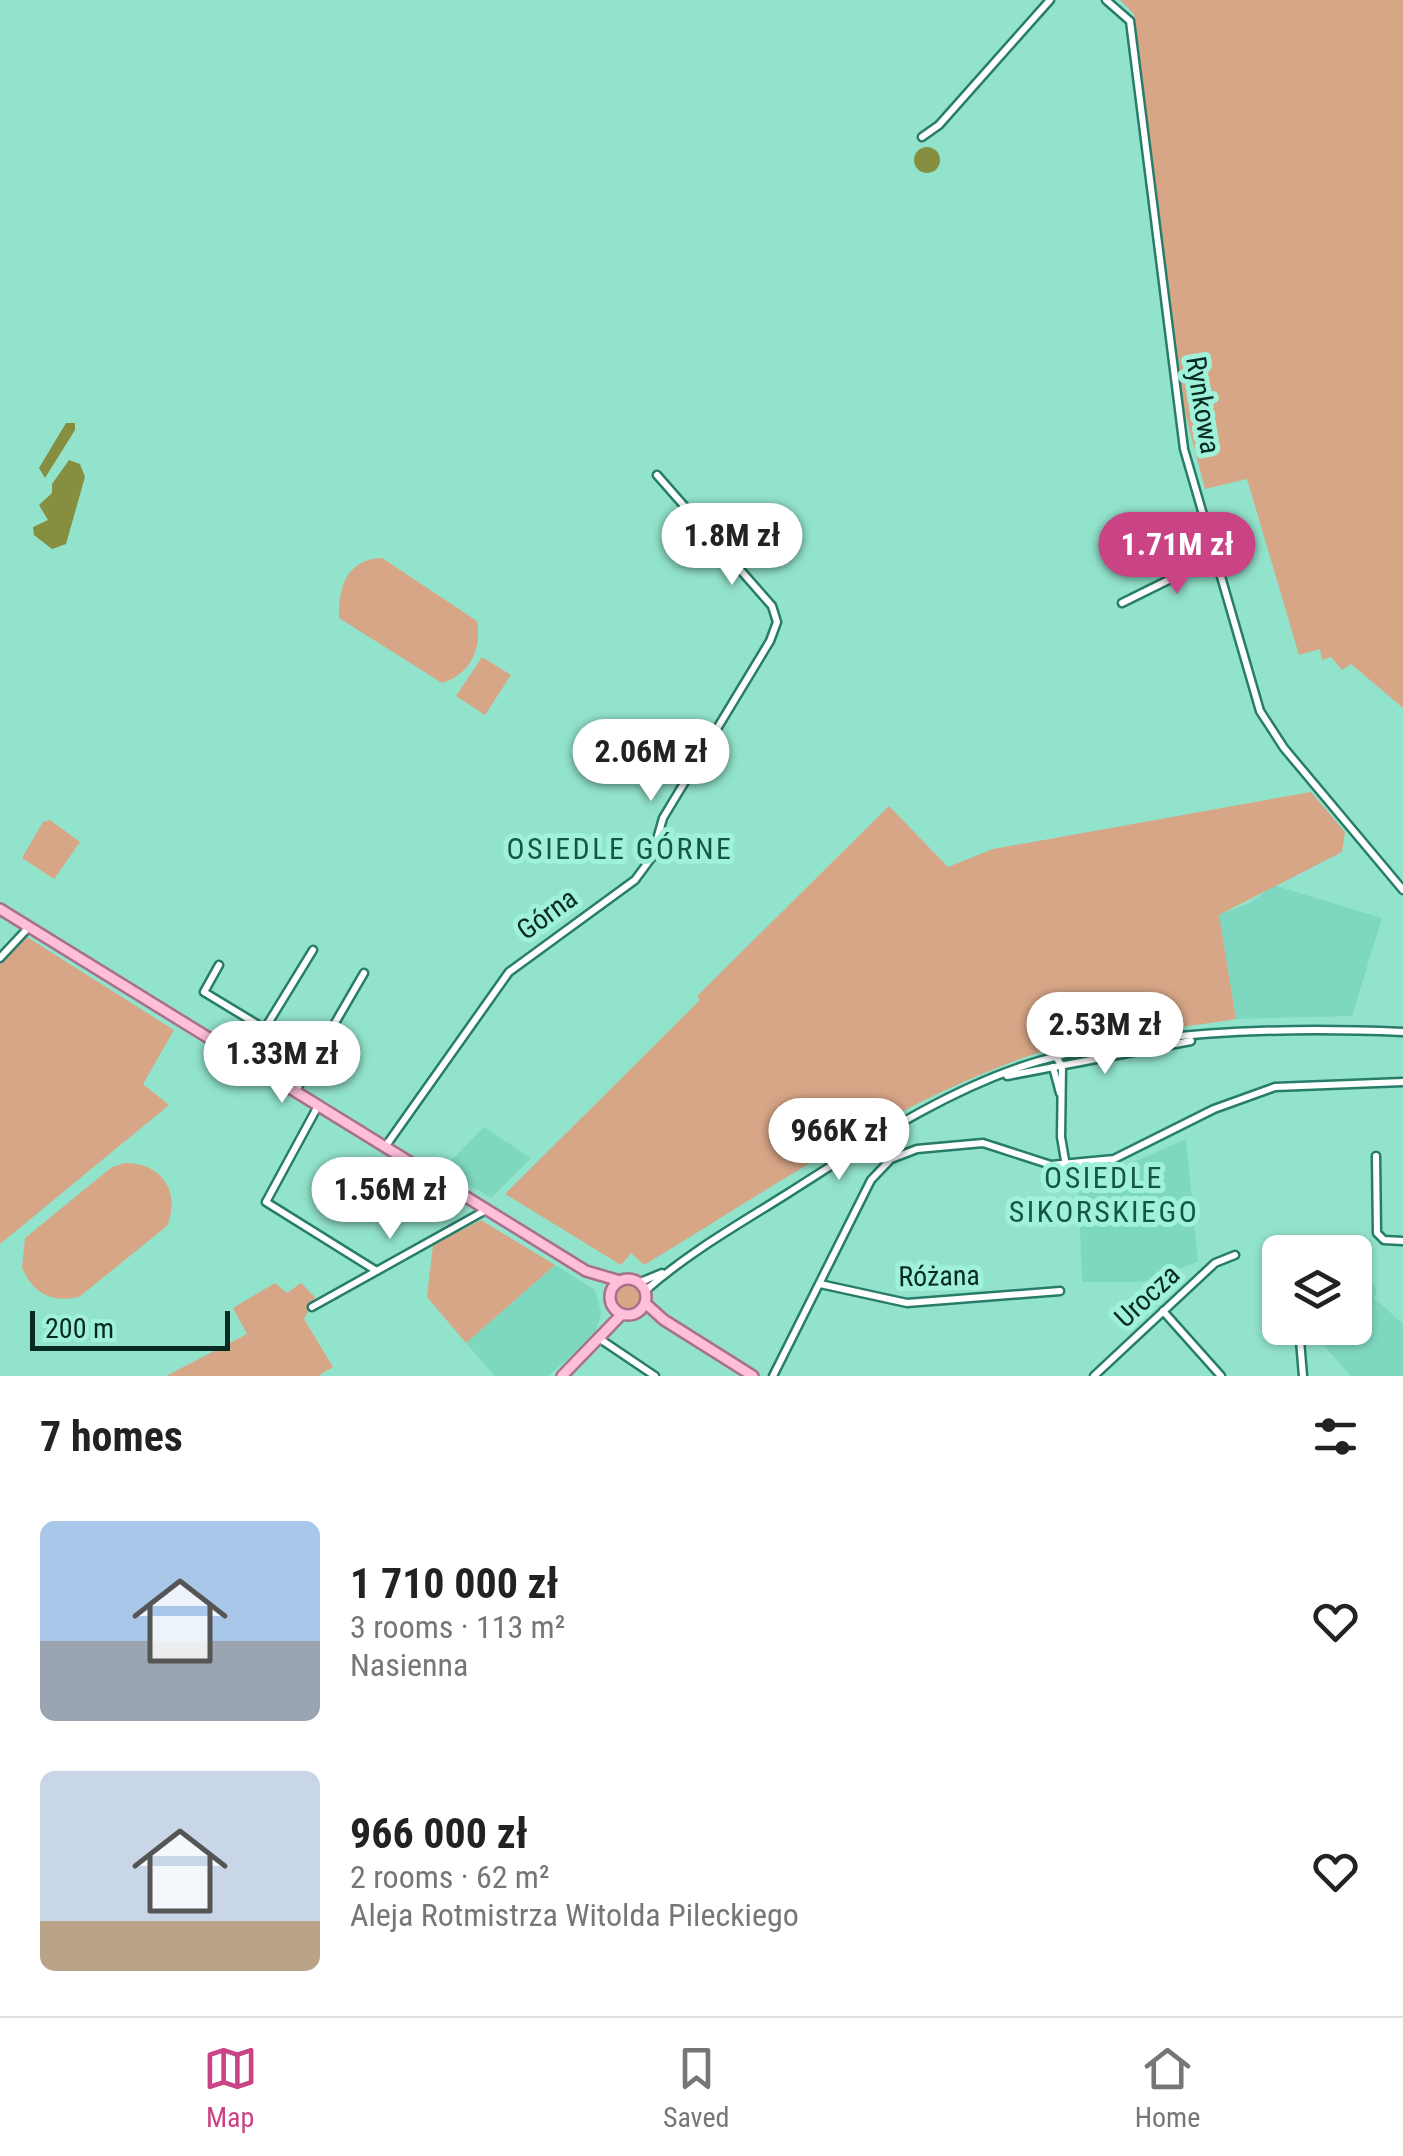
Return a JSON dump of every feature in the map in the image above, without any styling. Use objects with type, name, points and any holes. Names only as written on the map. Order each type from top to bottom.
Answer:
[{"type":"main road","points":[[0,909],[586,1271],[642,1287],[641,1307]]},
{"type":"main road","points":[[586,1271],[622,1314]]},
{"type":"main road","points":[[603,1336],[620,1281]]},
{"type":"main road","points":[[562,1376],[622,1314],[641,1307],[754,1376]]},
{"type":"street","points":[[922,136],[939,125],[1050,0]]},
{"type":"street","name":"Rynkowa","points":[[1106,0],[1130,22],[1184,449],[1260,711],[1284,748],[1403,890]]},
{"type":"street","name":"Górna","points":[[385,1147],[509,972],[636,880],[647,866],[663,818],[770,641],[777,622],[772,606],[657,474]]},
{"type":"street","points":[[1122,604],[1215,557]]},
{"type":"street","points":[[0,958],[29,926]]},
{"type":"street","points":[[245,1061],[313,950]]},
{"type":"street","points":[[220,965],[204,992],[265,1029]]},
{"type":"street","points":[[295,1092],[364,973]]},
{"type":"street","points":[[642,1287],[918,1114],[1001,1077],[1056,1058],[1200,1037],[1297,1029],[1403,1032]]},
{"type":"street","points":[[1001,1077],[1200,1037]]},
{"type":"street","points":[[1056,1058],[1062,1066],[1060,1094],[1066,1166]]},
{"type":"street","points":[[1056,1058],[1052,1068],[1060,1094]]},
{"type":"street","points":[[773,1376],[870,1180],[892,1160],[916,1149],[983,1143],[1030,1160],[1066,1166],[1114,1159],[1214,1109],[1275,1087],[1403,1082]]},
{"type":"street","points":[[318,1106],[276,1178],[267,1205],[375,1270]]},
{"type":"street","points":[[1376,1156],[1377,1233],[1384,1240],[1403,1241]]},
{"type":"street","points":[[312,1308],[487,1210]]},
{"type":"street","name":"Urocza","points":[[1094,1376],[1215,1264],[1235,1255]]},
{"type":"street","name":"Różana","points":[[820,1284],[906,1303],[1060,1291]]},
{"type":"street","points":[[1164,1311],[1221,1376]]},
{"type":"street","points":[[603,1336],[655,1376]]},
{"type":"street","points":[[1300,1345],[1303,1376]]},
{"type":"shaded area","points":[[1120,0],[1403,0],[1403,708],[1351,664],[1342,670],[1331,657],[1322,660],[1320,649],[1299,655],[1247,479],[1205,489],[1185,413],[1134,14]]},
{"type":"shaded area","points":[[927,147],[936,151],[940,160],[936,169],[927,173],[918,169],[914,160],[918,151]]},
{"type":"shaded area","points":[[66,423],[75,423],[75,430],[45,478],[39,468]]},
{"type":"shaded area","points":[[69,460],[80,464],[85,477],[66,544],[52,549],[34,535],[33,527],[48,520],[39,505],[52,493],[52,484]]},
{"type":"shaded area","points":[[382,558],[477,621],[476,651],[467,667],[452,679],[442,683],[339,618],[340,596],[347,577],[360,563]]},
{"type":"shaded area","points":[[482,657],[511,675],[485,715],[456,696]]},
{"type":"shaded area","points":[[1311,792],[1345,832],[1342,852],[1219,915],[1236,1019],[1061,1046],[987,1072],[836,1148],[644,1265],[631,1253],[621,1265],[505,1194],[889,806],[948,867],[993,849]]},
{"type":"shaded area","points":[[50,820],[80,842],[54,879],[22,858],[43,822]]},
{"type":"shaded area","points":[[1273,885],[1382,918],[1352,1016],[1236,1019],[1218,915],[1250,903]]},
{"type":"shaded area","points":[[27,937],[174,1030],[143,1084],[169,1105],[0,1244],[0,964]]},
{"type":"shaded area","points":[[484,1127],[531,1158],[491,1198],[443,1169]]},
{"type":"shaded area","points":[[1186,1139],[1198,1262],[1143,1282],[1082,1282],[1078,1176],[1127,1165]]},
{"type":"shaded area","points":[[125,1163],[149,1168],[165,1182],[172,1202],[167,1226],[79,1297],[51,1297],[37,1290],[22,1267],[25,1238],[112,1167]]},
{"type":"shaded area","points":[[481,1220],[555,1265],[466,1343],[427,1297],[433,1245]]},
{"type":"shaded area","points":[[555,1265],[595,1290],[601,1313],[595,1335],[548,1376],[495,1376],[466,1343]]},
{"type":"shaded area","points":[[275,1283],[287,1293],[301,1283],[315,1297],[304,1319],[333,1367],[318,1376],[166,1376],[247,1334],[233,1308]]},
{"type":"shaded area","points":[[1372,1284],[1377,1289],[1374,1298],[1403,1324],[1403,1376],[1351,1376],[1324,1345],[1372,1345]]},
{"type":"shaded area","points":[[622,1285],[632,1285],[639,1297],[632,1309],[622,1309],[615,1302],[615,1292]]},
{"type":"district","name":"OSIEDLE GÓRNE","points":[[620,848]]},
{"type":"district","name":"OSIEDLE SIKORSKIEGO","points":[[1104,1194]]}]
